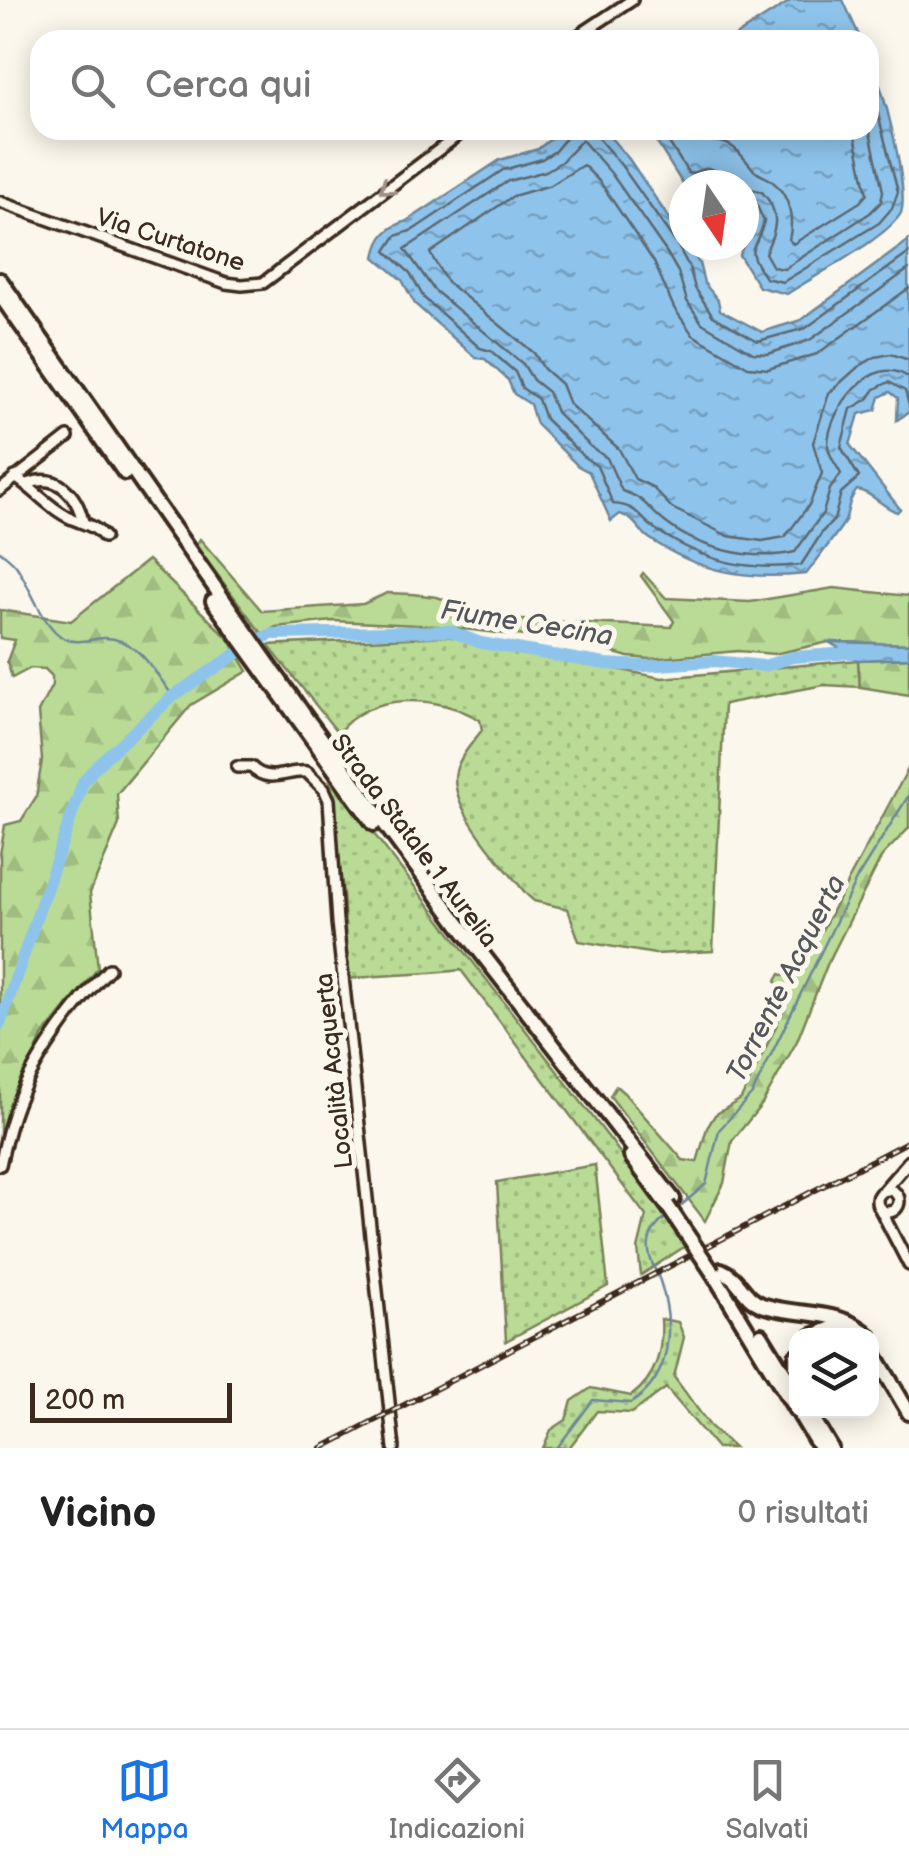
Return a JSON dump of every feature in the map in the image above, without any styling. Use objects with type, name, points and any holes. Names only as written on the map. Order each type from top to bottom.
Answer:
[{"type":"highway","name":"Strada Statale 1 Aurelia","points":[[0,280],[219,604]]},
{"type":"highway","name":"Strada Statale 1 Aurelia","points":[[0,296],[300,718],[670,1202],[789,1381]]},
{"type":"highway","name":"Strada Statale 1 Aurelia","points":[[718,1270],[789,1396]]},
{"type":"highway","points":[[718,1270],[733,1276],[744,1294],[758,1304],[850,1322],[858,1328]]},
{"type":"highway","points":[[879,1351],[909,1399]]},
{"type":"highway","points":[[879,1362],[909,1413]]},
{"type":"highway","name":"Strada Statale 1 Aurelia","points":[[802,1418],[820,1448]]},
{"type":"highway","points":[[813,1418],[831,1448]]},
{"type":"street","points":[[587,30],[632,0]]},
{"type":"street","name":"Via Curtatone","points":[[0,202],[226,282],[252,285],[263,282],[451,140]]},
{"type":"street","points":[[0,490],[68,437]]},
{"type":"street","points":[[15,478],[28,484],[65,516],[98,529],[104,537]]},
{"type":"street","points":[[28,484],[49,478],[56,482],[76,502],[83,522]]},
{"type":"street","name":"Località Acquerta","points":[[237,767],[251,767],[269,778],[307,772],[324,789],[328,800],[337,922],[394,1448]]},
{"type":"street","points":[[0,1165],[25,1086],[83,1000],[109,969]]},
{"type":"street","points":[[909,1161],[878,1196],[878,1207],[909,1265]]},
{"type":"street","points":[[896,1240],[893,1227],[898,1172]]},
{"type":"street","points":[[884,1190],[892,1191],[897,1203]]},
{"type":"street","points":[[878,1207],[888,1212],[897,1203]]},
{"type":"green space","points":[[200,539],[262,611],[363,604],[387,593],[437,597],[501,619],[671,627],[674,621],[641,576],[643,573],[666,598],[750,602],[834,588],[909,596],[909,644],[829,642],[774,654],[738,651],[650,659],[576,642],[438,626],[333,621],[276,627],[262,634],[195,545]]},
{"type":"green space","points":[[148,560],[229,639],[248,671],[191,705],[117,794],[119,824],[90,893],[98,968],[42,1037],[0,1137],[0,854],[5,825],[21,821],[36,797],[42,760],[38,712],[52,685],[52,676],[45,669],[31,668],[12,678],[7,661],[15,640],[0,638],[0,610],[71,621]]},
{"type":"green space","points":[[447,636],[662,678],[858,660],[860,687],[824,685],[724,704],[713,951],[655,954],[579,941],[568,909],[534,901],[480,836],[460,802],[456,771],[482,730],[480,720],[445,705],[406,701],[368,709],[338,733],[268,645]]},
{"type":"green space","points":[[909,658],[909,695],[860,687],[858,660]]},
{"type":"green space","points":[[909,767],[909,828],[882,856],[827,965],[797,1041],[762,1104],[732,1141],[724,1183],[705,1221],[610,1096],[616,1086],[683,1160],[697,1162],[707,1128],[715,1115],[741,1099],[777,1024],[782,995],[776,981],[780,974],[791,978],[801,969]]},
{"type":"green space","points":[[330,782],[612,1142],[687,1245],[641,1275],[638,1249],[646,1216],[461,970],[348,979]]},
{"type":"green space","points":[[595,1165],[608,1286],[506,1341],[497,1182]]},
{"type":"green space","points":[[661,1319],[678,1322],[684,1337],[674,1377],[710,1426],[734,1448],[717,1448],[666,1388],[632,1413],[597,1411],[569,1448],[543,1448],[551,1430],[566,1420],[572,1401],[591,1388],[631,1396],[640,1389],[656,1362]]},
{"type":"water","points":[[792,0],[843,0],[856,30],[745,30]]},
{"type":"water","points":[[879,84],[901,181],[901,213],[866,245],[787,294],[759,287],[742,260],[759,260],[759,170],[674,170],[655,140],[879,140]]},
{"type":"water","points":[[549,140],[613,140],[669,218],[669,260],[697,260],[704,283],[718,300],[720,310],[762,332],[801,320],[908,241],[909,412],[897,420],[898,398],[890,392],[880,397],[876,410],[859,414],[850,445],[900,509],[897,512],[857,490],[845,521],[806,574],[763,576],[705,566],[668,550],[625,516],[620,514],[611,521],[589,472],[536,424],[530,404],[514,394],[508,380],[485,359],[476,358],[415,304],[402,280],[375,257],[389,230],[500,160],[538,149]]},
{"type":"water","points":[[829,642],[909,644],[909,658],[858,660]]},
{"type":"waterway","points":[[0,551],[17,567],[57,634],[74,641],[103,638],[126,643],[144,658],[173,696]]},
{"type":"waterway","name":"Fiume Cecina","points":[[0,1024],[83,782],[173,696],[272,634],[450,631],[481,643],[605,664],[645,666],[714,661],[764,666],[793,657],[862,652]]},
{"type":"waterway","name":"Torrente Acquerta","points":[[677,1209],[706,1184],[719,1130],[752,1094],[857,878],[909,795]]},
{"type":"waterway","name":"Torrente Acquerta","points":[[557,1448],[593,1400],[631,1403],[655,1379],[668,1331],[664,1297],[649,1248],[653,1232],[666,1217]]},
{"type":"railway","points":[[322,1448],[909,1141]]}]
